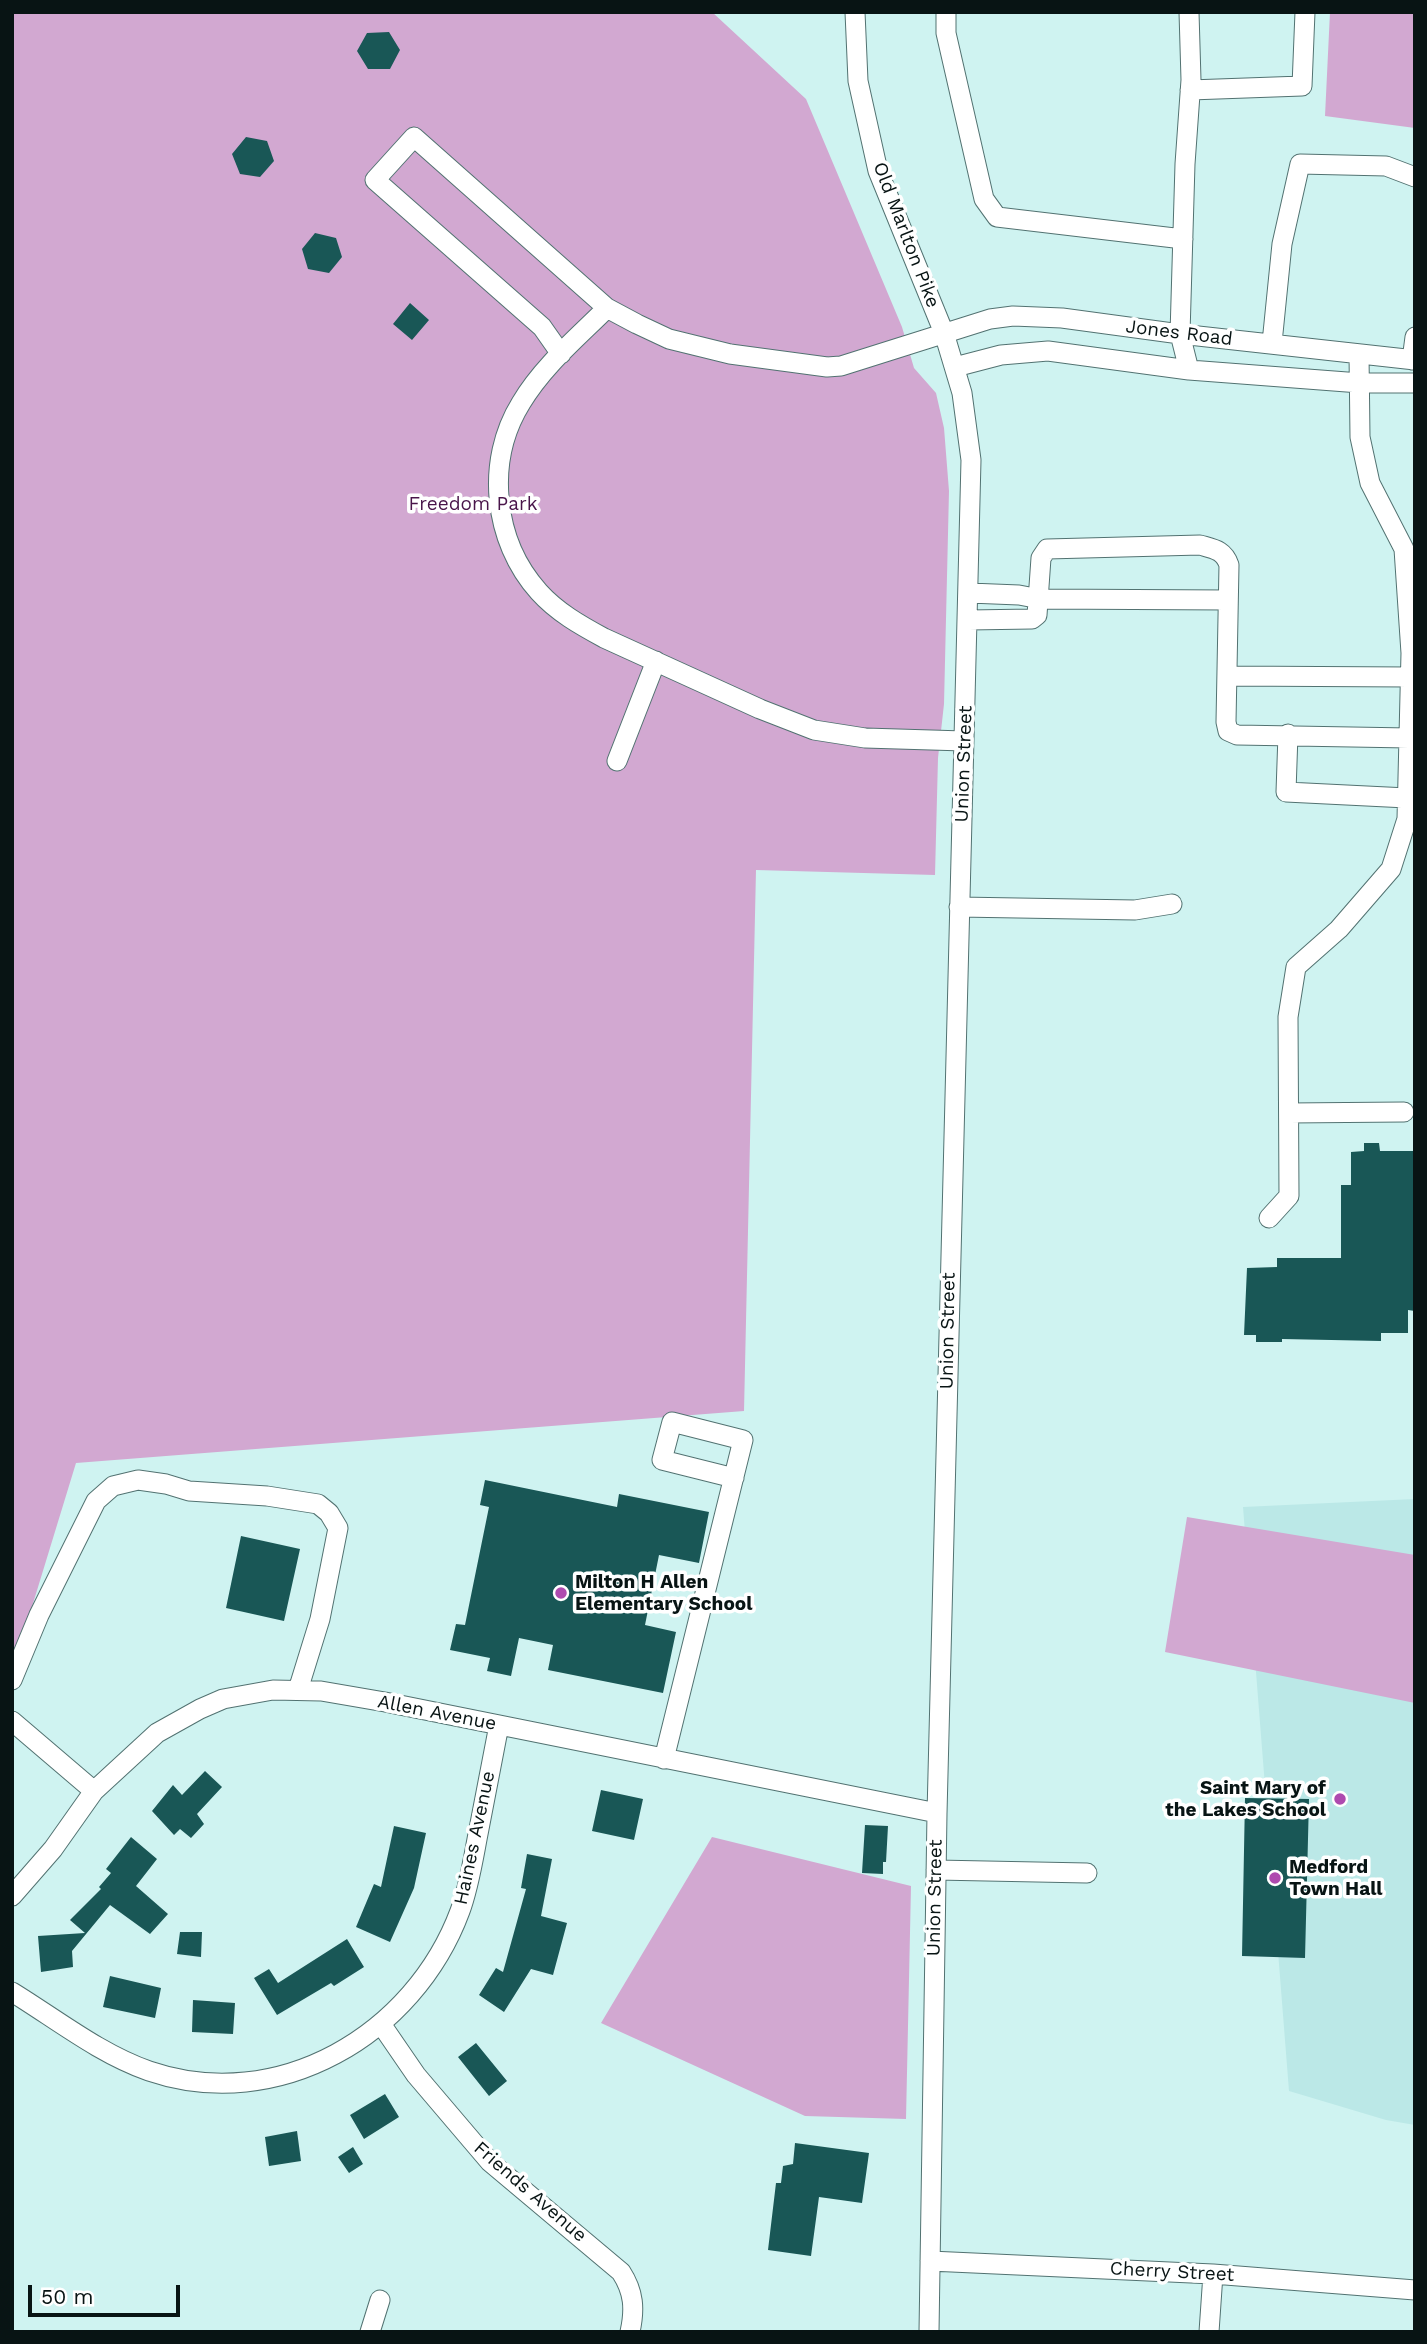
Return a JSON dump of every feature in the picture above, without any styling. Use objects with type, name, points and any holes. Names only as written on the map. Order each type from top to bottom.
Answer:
[{"type":"street","name":"Old Marlton Pike","points":[[855,12],[858,81],[878,171],[944,333]]},
{"type":"street","points":[[946,12],[946,33],[984,199],[998,217],[1183,239]]},
{"type":"street","points":[[1189,12],[1190,90],[1180,334],[1189,370]]},
{"type":"street","points":[[1190,90],[1302,86],[1305,12]]},
{"type":"street","name":"Jones Road","points":[[561,354],[542,327],[375,180],[414,137],[607,308],[655,334],[744,357],[827,366],[857,362],[990,318],[1013,316],[1062,318],[1413,360]]},
{"type":"street","points":[[1272,343],[1282,244],[1300,163],[1386,166],[1415,177]]},
{"type":"street","points":[[607,308],[536,381],[521,403],[504,442],[498,488],[506,535],[527,577],[557,609],[577,624],[760,709],[814,730],[865,738],[964,741]]},
{"type":"street","name":"Union Street","points":[[929,2332],[937,1813],[971,460],[968,430],[955,367],[944,333]]},
{"type":"street","points":[[1413,360],[1415,337]]},
{"type":"street","name":"Jones Road","points":[[955,367],[1001,355],[1048,351],[1189,370],[1360,383],[1415,383]]},
{"type":"street","points":[[1269,1218],[1289,1196],[1288,1017],[1296,967],[1339,929],[1391,869],[1407,819],[1411,653],[1404,549],[1370,482],[1360,437],[1359,354]]},
{"type":"street","points":[[969,620],[1032,620],[1037,615],[1040,599],[1041,558],[1047,549],[1200,545],[1226,555],[1229,565],[1228,731],[1237,735],[1409,738]]},
{"type":"street","points":[[969,593],[1019,595],[1040,599],[1228,600]]},
{"type":"street","points":[[617,761],[656,661]]},
{"type":"street","points":[[1227,676],[1410,677]]},
{"type":"street","points":[[1288,734],[1286,792],[1407,799]]},
{"type":"street","points":[[959,907],[1135,910],[1172,904]]},
{"type":"street","points":[[1289,1113],[1404,1112]]},
{"type":"street","points":[[664,1759],[734,1478]]},
{"type":"street","points":[[12,1680],[39,1615],[96,1501],[113,1486],[138,1480],[189,1491],[267,1496],[318,1504],[329,1513],[338,1528],[320,1619],[298,1689]]},
{"type":"street","name":"Allen Avenue","points":[[12,1896],[53,1849],[94,1791],[157,1733],[223,1699],[298,1689],[375,1700],[937,1813]]},
{"type":"street","points":[[12,1721],[94,1791]]},
{"type":"street","name":"Haines Avenue","points":[[12,1992],[116,2057],[170,2077],[209,2083],[248,2082],[287,2075],[324,2062],[380,2024],[398,2008],[427,1973],[451,1933],[467,1890],[499,1725]]},
{"type":"street","points":[[936,1870],[1087,1873]]},
{"type":"street","name":"Friends Avenue","points":[[380,2024],[416,2075],[491,2162],[621,2272],[632,2290],[634,2304],[630,2332]]},
{"type":"street","name":"Cherry Street","points":[[930,2261],[1213,2274],[1415,2290]]},
{"type":"street","points":[[1209,2332],[1213,2274]]},
{"type":"street","points":[[370,2332],[380,2300]]},
{"type":"shaded area","name":"Saint Mary of the Lakes School","points":[[1415,1499],[1415,2125],[1386,2120],[1289,2091],[1243,1507]]},
{"type":"green space","name":"Freedom Park","points":[[12,12],[712,12],[806,99],[902,327],[914,368],[936,393],[944,428],[949,491],[944,704],[938,758],[935,875],[756,870],[744,1411],[76,1463],[12,1672]]},
{"type":"green space","points":[[1330,12],[1415,12],[1415,128],[1325,116]]},
{"type":"green space","points":[[1187,1517],[1415,1555],[1415,1703],[1165,1652]]},
{"type":"green space","points":[[712,1837],[911,1886],[906,2119],[805,2116],[601,2023]]},
{"type":"building","points":[[389,32],[400,50],[390,69],[368,69],[357,51],[367,33]]},
{"type":"building","points":[[246,137],[267,141],[274,161],[260,177],[240,174],[232,154]]},
{"type":"building","points":[[315,233],[336,238],[342,257],[329,273],[308,269],[302,249]]},
{"type":"building","points":[[410,303],[429,320],[412,340],[393,324]]},
{"type":"building","points":[[1364,1143],[1379,1143],[1380,1151],[1414,1151],[1415,1311],[1408,1310],[1408,1333],[1381,1333],[1381,1341],[1282,1339],[1282,1342],[1256,1342],[1256,1335],[1244,1335],[1247,1268],[1277,1267],[1277,1258],[1341,1258],[1341,1185],[1351,1185],[1351,1152],[1364,1151]]},
{"type":"building","name":"Milton H Allen Elementary School","points":[[485,1480],[617,1507],[619,1494],[709,1512],[699,1563],[659,1555],[645,1625],[676,1632],[663,1693],[548,1670],[553,1645],[519,1638],[511,1676],[487,1671],[490,1658],[450,1650],[456,1624],[465,1625],[489,1507],[480,1505]]},
{"type":"building","points":[[241,1536],[300,1549],[284,1621],[226,1608]]},
{"type":"building","points":[[205,1771],[222,1787],[197,1814],[204,1824],[191,1838],[180,1829],[174,1835],[152,1811],[173,1785],[182,1795]]},
{"type":"building","points":[[601,1790],[643,1799],[634,1840],[592,1831]]},
{"type":"building","name":"Medford Town Hall","points":[[1245,1798],[1309,1799],[1305,1958],[1242,1956]]},
{"type":"building","points":[[865,1825],[888,1826],[883,1874],[862,1873]]},
{"type":"building","points":[[394,1826],[426,1833],[414,1888],[390,1942],[356,1927],[374,1884],[381,1887]]},
{"type":"building","points":[[131,1837],[157,1859],[136,1886],[168,1914],[150,1934],[110,1905],[72,1951],[73,1967],[41,1972],[38,1936],[85,1933],[70,1920],[101,1889],[99,1887],[111,1873],[106,1869]]},
{"type":"building","points":[[527,1854],[552,1859],[541,1916],[567,1923],[553,1975],[531,1969],[504,2012],[479,1995],[496,1968],[503,1972],[526,1889],[521,1888]]},
{"type":"building","points":[[180,1932],[202,1932],[201,1957],[177,1954]]},
{"type":"building","points":[[347,1939],[364,1967],[334,1986],[331,1983],[277,2015],[254,1978],[269,1969],[278,1983]]},
{"type":"building","points":[[110,1976],[161,1988],[155,2018],[103,2007]]},
{"type":"building","points":[[193,2000],[235,2003],[233,2034],[192,2032]]},
{"type":"building","points":[[476,2043],[507,2081],[489,2096],[458,2057]]},
{"type":"building","points":[[385,2094],[399,2117],[364,2139],[350,2115]]},
{"type":"building","points":[[297,2131],[301,2161],[269,2166],[265,2137]]},
{"type":"building","points":[[795,2143],[869,2153],[862,2203],[819,2197],[811,2256],[768,2250],[776,2183],[781,2183],[783,2166],[793,2164]]},
{"type":"building","points":[[353,2147],[363,2164],[349,2173],[338,2157]]},
{"type":"place","name":"Milton H Allen Elementary School","points":[[561,1593]]},
{"type":"place","name":"Saint Mary of the Lakes School","points":[[1340,1799]]},
{"type":"place","name":"Medford Town Hall","points":[[1275,1878]]}]
